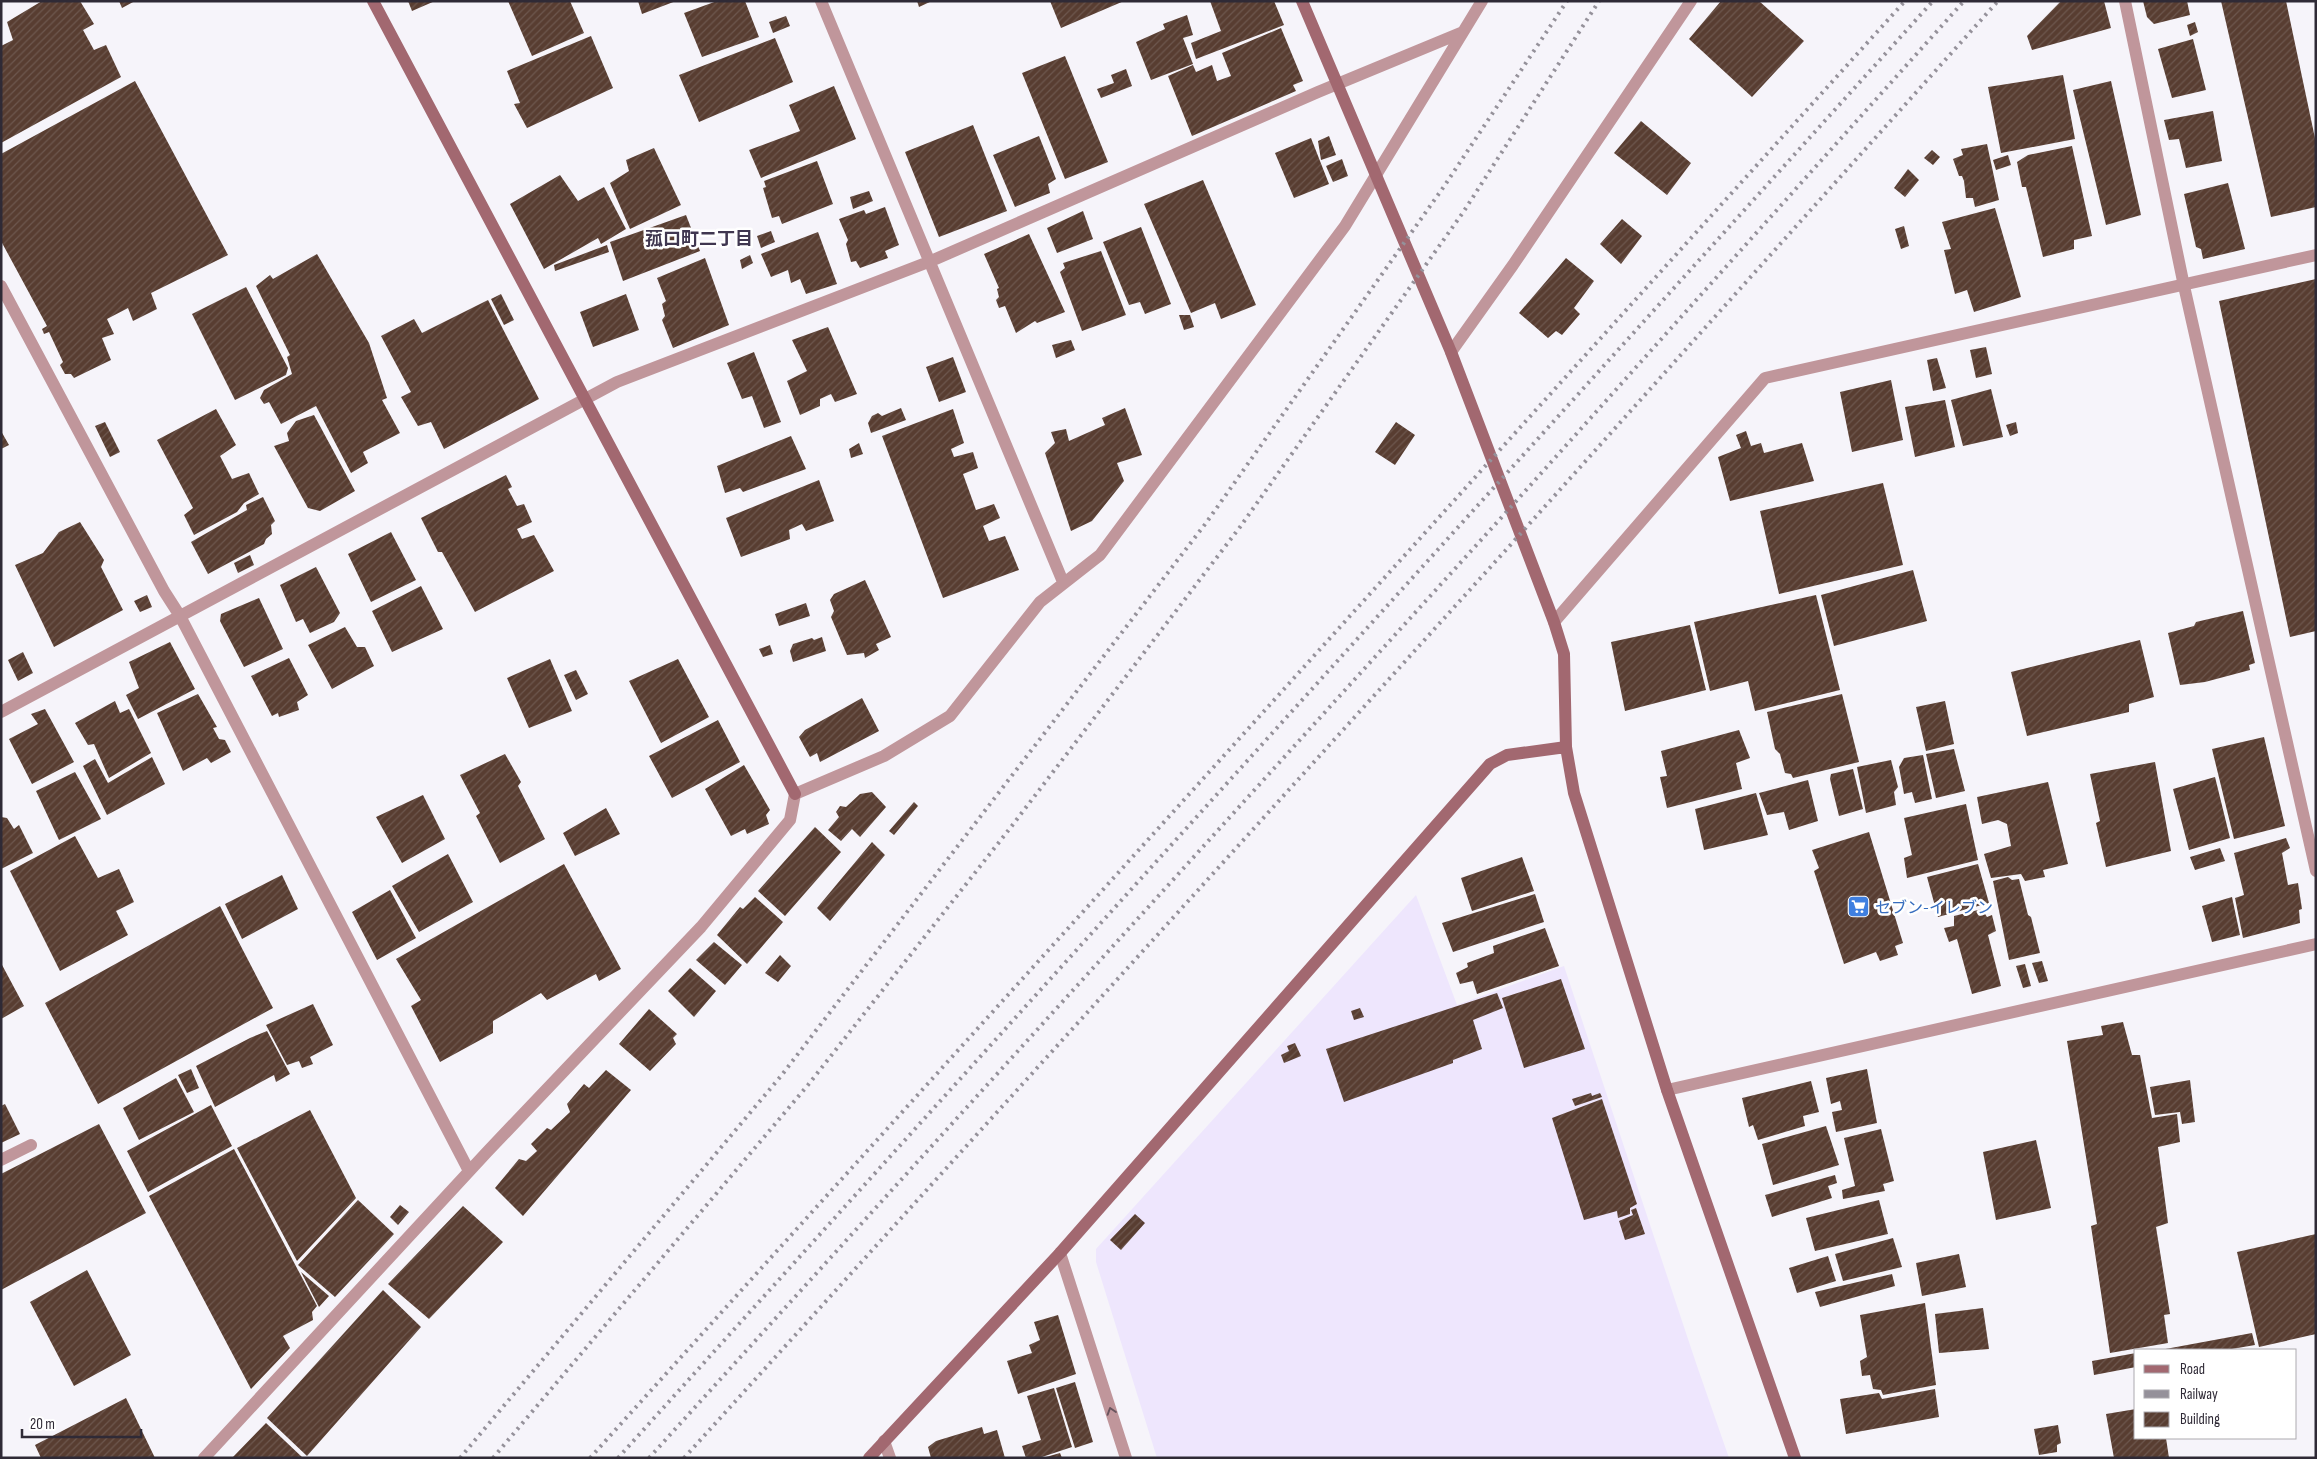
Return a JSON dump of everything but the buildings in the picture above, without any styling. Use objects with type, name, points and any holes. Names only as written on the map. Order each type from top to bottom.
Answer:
[{"type":"street","points":[[204,1458],[469,1171],[700,927],[790,820],[794,794],[374,1]]},
{"type":"street","points":[[821,1],[1063,582]]},
{"type":"street","points":[[1302,1],[1450,352],[1554,622],[1564,654],[1566,747],[1574,793],[1667,1090],[1794,1458]]},
{"type":"street","points":[[794,794],[884,756],[950,716],[1040,602],[1063,582],[1100,555],[1345,226],[1482,1]]},
{"type":"street","points":[[1450,352],[1513,266],[1691,1]]},
{"type":"street","points":[[2125,1],[2184,286],[2316,872]]},
{"type":"street","points":[[1,712],[585,397],[617,382],[931,262],[1337,84],[1463,32]]},
{"type":"street","points":[[1554,622],[1765,378],[2316,255]]},
{"type":"street","points":[[1,286],[164,591],[180,616],[469,1171]]},
{"type":"street","points":[[869,1458],[1060,1253],[1490,764],[1507,755],[1566,747]]},
{"type":"street","points":[[1667,1090],[2316,944]]},
{"type":"street","points":[[1,1160],[31,1146]]},
{"type":"street","points":[[1060,1253],[1126,1458]]},
{"type":"street","points":[[884,1442],[890,1458]]},
{"type":"shaded area","points":[[1416,895],[1457,1005],[1564,966],[1729,1458],[1157,1458],[1096,1262],[1096,1249]]},
{"type":"railway","points":[[460,1458],[781,1076],[1206,523],[1445,185],[1567,1]]},
{"type":"railway","points":[[493,1458],[808,1085],[1011,827],[1240,527],[1464,211],[1599,1]]},
{"type":"railway","points":[[590,1458],[1905,1]]},
{"type":"railway","points":[[618,1458],[1933,1]]},
{"type":"railway","points":[[649,1458],[1510,508],[1964,1]]},
{"type":"railway","points":[[684,1458],[1505,551],[1998,1]]},
{"type":"place","name":"セブン-イレブン","points":[[1859,907]]},
{"type":"district","name":"菰口町二丁目","points":[[699,239]]}]
